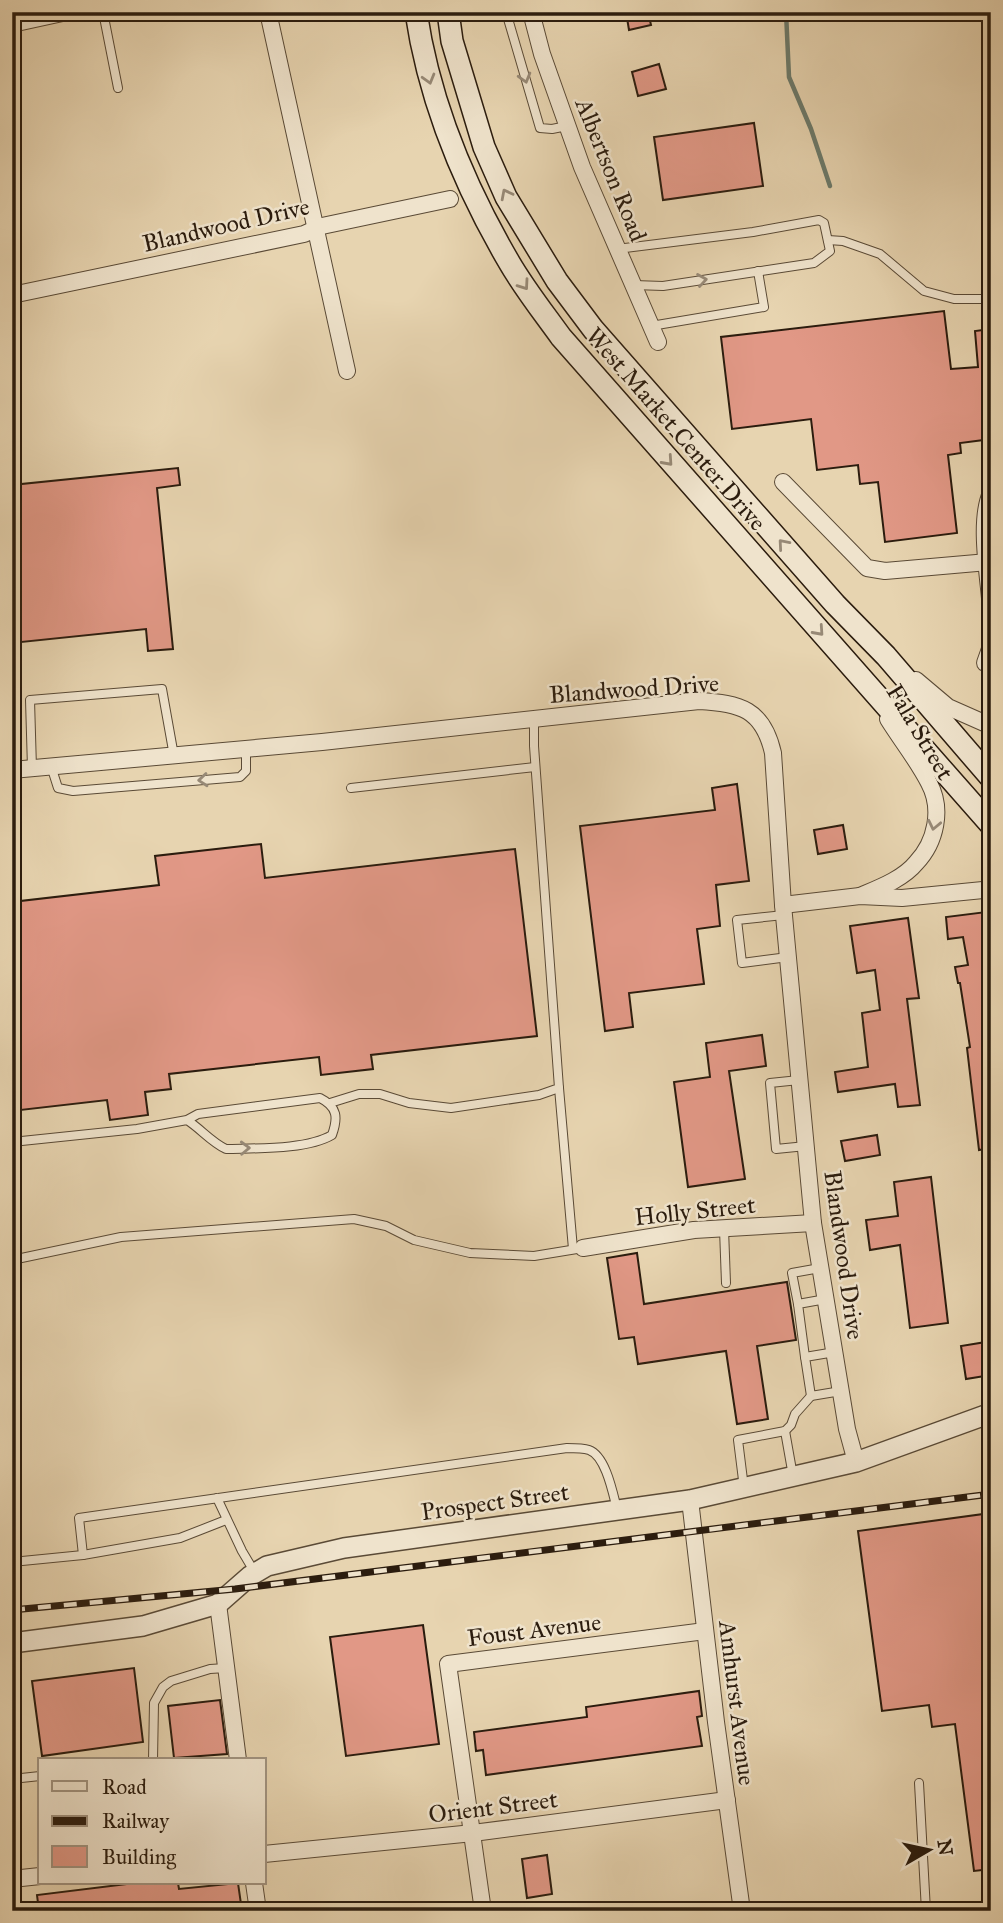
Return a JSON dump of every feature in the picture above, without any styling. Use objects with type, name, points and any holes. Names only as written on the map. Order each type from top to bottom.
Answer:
[{"type":"main road","name":"West Market Center Drive","points":[[416,12],[422,53],[439,114],[473,197],[510,265],[561,337],[991,825]]},
{"type":"main road","name":"West Market Center Drive","points":[[448,12],[452,41],[484,147],[506,197],[557,281],[593,329],[835,604],[886,656],[991,778]]},
{"type":"street","points":[[12,24],[67,12]]},
{"type":"street","points":[[268,12],[347,371]]},
{"type":"street","name":"Albertson Road","points":[[531,12],[542,54],[582,167],[658,342]]},
{"type":"street","name":"Blandwood Drive","points":[[12,295],[242,248],[304,234],[322,226],[450,199]]},
{"type":"street","points":[[783,482],[867,568],[885,570],[988,562]]},
{"type":"street","points":[[991,492],[986,502],[985,518],[991,610]]},
{"type":"street","points":[[985,663],[991,646]]},
{"type":"street","name":"Fala Street","points":[[886,656],[948,707],[991,726]]},
{"type":"street","name":"Fala Street","points":[[860,897],[890,882],[916,864],[936,829],[937,812],[931,785],[862,681]]},
{"type":"street","name":"Blandwood Drive","points":[[12,770],[246,749],[699,701],[731,703],[759,720],[769,734],[773,753],[783,910],[813,1223],[847,1429],[856,1462]]},
{"type":"street","name":"Fala Street","points":[[783,910],[860,897],[902,898],[983,890],[991,893]]},
{"type":"street","name":"Holly Street","points":[[578,1249],[694,1230],[813,1223]]},
{"type":"street","name":"Prospect Street","points":[[12,1643],[143,1626],[218,1604],[255,1573],[267,1566],[294,1559],[344,1548],[690,1500],[856,1462],[991,1413]]},
{"type":"street","name":"Amhurst Avenue","points":[[690,1500],[741,1911]]},
{"type":"street","points":[[218,1604],[238,1758]]},
{"type":"street","name":"Foust Avenue","points":[[483,1911],[448,1664],[705,1631]]},
{"type":"street","name":"Orient Street","points":[[266,1854],[473,1833],[727,1800]]},
{"type":"street","points":[[12,1879],[38,1876]]},
{"type":"street","points":[[254,1884],[258,1911]]},
{"type":"lane","points":[[103,12],[118,88]]},
{"type":"lane","points":[[506,12],[540,128],[552,129],[568,125]]},
{"type":"lane","points":[[617,249],[819,220],[824,223],[830,251],[814,263],[663,286],[634,285]]},
{"type":"lane","points":[[828,240],[880,254],[924,291],[954,299],[991,299]]},
{"type":"lane","points":[[651,326],[764,307],[758,271]]},
{"type":"lane","points":[[33,768],[30,700],[162,689],[174,755]]},
{"type":"lane","points":[[12,1260],[121,1237],[354,1219],[386,1226],[414,1240],[470,1253],[534,1256],[578,1249],[559,1088],[535,767],[534,719]]},
{"type":"lane","points":[[51,766],[55,784],[63,790],[240,777],[246,771],[246,749]]},
{"type":"lane","points":[[351,788],[535,767]]},
{"type":"lane","points":[[783,910],[737,920],[742,963],[788,957]]},
{"type":"lane","points":[[799,1080],[770,1083],[776,1149],[806,1146]]},
{"type":"lane","points":[[330,1103],[359,1094],[380,1094],[409,1103],[451,1108],[539,1095],[559,1088]]},
{"type":"lane","points":[[12,1142],[137,1129],[187,1121],[198,1114],[320,1097],[330,1103],[337,1120],[332,1135],[324,1140],[226,1149],[187,1121]]},
{"type":"lane","points":[[723,1228],[726,1283]]},
{"type":"lane","points":[[811,1396],[792,1273],[821,1268]]},
{"type":"lane","points":[[798,1304],[826,1299]]},
{"type":"lane","points":[[806,1357],[835,1353]]},
{"type":"lane","points":[[744,1488],[738,1440],[785,1431],[791,1425],[795,1414],[811,1396],[841,1391]]},
{"type":"lane","points":[[785,1431],[793,1477]]},
{"type":"lane","points":[[83,1555],[79,1518],[567,1448],[589,1450],[597,1455],[610,1482],[617,1509]]},
{"type":"lane","points":[[217,1498],[255,1573]]},
{"type":"lane","points":[[12,1562],[83,1555],[180,1538],[226,1520]]},
{"type":"lane","points":[[153,1758],[154,1703],[163,1687],[172,1681],[210,1669],[226,1668]]},
{"type":"lane","points":[[12,1779],[38,1776]]},
{"type":"lane","points":[[919,1783],[926,1911]]},
{"type":"building","points":[[626,12],[648,12],[651,25],[629,30]]},
{"type":"building","points":[[659,64],[666,89],[638,96],[632,72]]},
{"type":"building","points":[[754,123],[763,186],[663,200],[654,137]]},
{"type":"building","points":[[944,311],[951,369],[978,367],[975,331],[991,329],[991,439],[960,443],[961,453],[948,455],[957,533],[885,542],[878,482],[860,484],[858,465],[817,470],[811,419],[732,429],[721,337]]},
{"type":"building","points":[[178,468],[180,485],[157,488],[173,649],[148,651],[146,629],[12,643],[12,485]]},
{"type":"building","points":[[737,784],[749,881],[716,885],[720,926],[697,929],[704,984],[629,993],[633,1027],[605,1031],[580,826],[715,810],[712,788]]},
{"type":"building","points":[[843,825],[847,849],[818,854],[814,830]]},
{"type":"building","points":[[261,844],[265,878],[515,849],[537,1036],[371,1055],[373,1069],[321,1075],[319,1057],[169,1074],[171,1089],[145,1092],[148,1115],[110,1120],[107,1100],[12,1111],[12,902],[159,885],[155,856]]},
{"type":"building","points":[[986,912],[986,934],[991,963],[991,1148],[979,1150],[967,1048],[970,1047],[955,967],[968,965],[963,937],[948,939],[946,917]]},
{"type":"building","points":[[908,918],[919,998],[907,999],[920,1105],[898,1107],[895,1084],[838,1092],[835,1072],[868,1067],[862,1013],[880,1010],[875,970],[857,973],[850,926]]},
{"type":"building","points":[[762,1035],[766,1066],[729,1071],[745,1179],[688,1187],[674,1082],[710,1077],[706,1043]]},
{"type":"building","points":[[877,1135],[880,1155],[845,1161],[841,1141]]},
{"type":"building","points":[[931,1177],[948,1323],[910,1328],[900,1245],[870,1250],[866,1220],[898,1216],[894,1182]]},
{"type":"building","points":[[637,1253],[644,1304],[787,1282],[796,1340],[757,1346],[768,1419],[737,1424],[726,1351],[638,1364],[634,1337],[619,1339],[607,1258]]},
{"type":"building","points":[[986,1342],[991,1375],[966,1379],[961,1346]]},
{"type":"building","points":[[991,1513],[991,1869],[974,1871],[955,1724],[932,1727],[929,1705],[882,1711],[858,1531]]},
{"type":"building","points":[[423,1625],[439,1744],[346,1756],[330,1637]]},
{"type":"building","points":[[134,1668],[143,1742],[42,1756],[32,1681]]},
{"type":"building","points":[[699,1691],[702,1716],[697,1717],[702,1746],[486,1775],[483,1750],[476,1751],[474,1732],[587,1717],[586,1707]]},
{"type":"building","points":[[220,1700],[227,1754],[174,1758],[168,1706]]},
{"type":"building","points":[[547,1855],[552,1894],[527,1898],[522,1859]]},
{"type":"building","points":[[127,1884],[178,1884],[179,1889],[238,1884],[242,1911],[39,1911],[37,1895]]},
{"type":"waterway","points":[[786,12],[789,77],[811,129],[830,186]]},
{"type":"railway","points":[[12,1610],[235,1589],[991,1494]]}]
